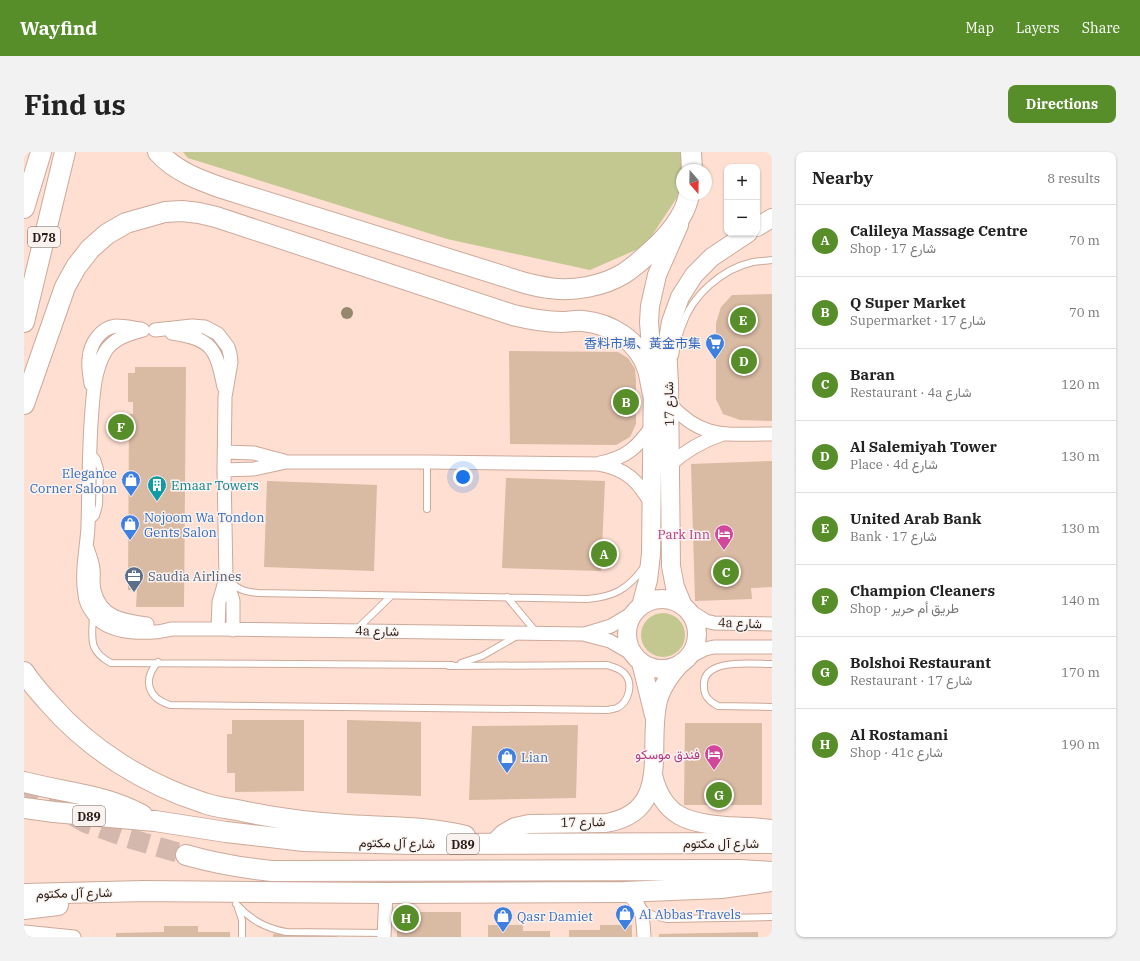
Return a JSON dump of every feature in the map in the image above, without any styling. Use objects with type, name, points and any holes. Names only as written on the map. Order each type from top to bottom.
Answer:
[{"type":"main road","points":[[24,208],[41,152]]},
{"type":"main road","name":"D78","points":[[24,322],[65,152]]},
{"type":"main road","points":[[158,152],[165,160],[201,181],[518,281],[550,288],[577,289],[602,283],[622,275],[664,239],[681,218],[687,200]]},
{"type":"main road","points":[[691,152],[692,164]]},
{"type":"main road","points":[[24,404],[65,287],[76,267],[90,249],[107,234],[126,223],[165,212],[182,211],[216,217],[513,315],[546,321],[581,320],[599,323],[615,330],[629,340],[640,354],[661,398]]},
{"type":"main road","points":[[24,672],[66,722],[108,756],[154,784],[205,804],[258,815],[306,821],[347,825],[436,829],[490,844]]},
{"type":"main road","points":[[24,782],[90,795],[134,811],[155,822]]},
{"type":"main road","name":"شارع آل مكتوم","points":[[24,808],[155,822],[304,841],[490,844],[772,843]]},
{"type":"main road","points":[[186,855],[235,867],[272,871],[740,870],[772,872]]},
{"type":"main road","name":"شارع آل مكتوم","points":[[24,894],[220,891],[631,897],[721,888],[772,881]]},
{"type":"main road","points":[[24,909],[74,904],[144,891]]},
{"type":"street","name":"شارع 17","points":[[681,218],[657,275],[650,306],[649,322],[652,356],[661,398],[670,466],[671,566],[675,587],[685,607]]},
{"type":"street","points":[[760,225],[772,218]]},
{"type":"street","name":"شارع 17","points":[[638,608],[648,580],[651,554],[652,426],[661,398],[669,383],[667,347],[671,322],[680,297],[694,276],[712,257],[744,236]]},
{"type":"street","points":[[170,629],[154,632],[118,630],[104,624],[93,614],[85,596],[83,565],[87,546],[93,400],[89,359],[93,344],[97,337],[109,328],[115,326],[149,330],[197,326],[212,330],[218,334],[228,347],[230,362],[225,397],[224,452],[226,578],[220,602],[218,630]]},
{"type":"street","points":[[661,398],[692,424],[707,431],[722,434],[772,434]]},
{"type":"street","points":[[599,464],[624,456],[635,448],[652,426]]},
{"type":"street","points":[[670,466],[681,455],[694,446],[722,434]]},
{"type":"street","points":[[224,452],[254,453],[286,462]]},
{"type":"street","points":[[224,470],[254,469],[286,462],[599,464],[612,466],[625,472],[636,481],[645,492],[652,506]]},
{"type":"street","points":[[87,546],[92,564],[96,598],[107,612],[123,620],[156,625],[170,629]]},
{"type":"street","points":[[226,578],[233,601],[233,630]]},
{"type":"street","points":[[662,599],[676,602],[685,607],[694,620],[697,633],[693,651],[684,661],[671,668],[661,669],[650,667],[637,658],[629,647],[627,628],[630,619],[638,608],[654,600],[662,599]]},
{"type":"street","name":"4a شارع","points":[[685,607],[706,621],[714,623],[772,624]]},
{"type":"street","name":"4a شارع","points":[[583,634],[611,626],[638,608]]},
{"type":"street","name":"4a شارع","points":[[170,629],[583,634],[610,641],[637,658]]},
{"type":"street","name":"4a شارع","points":[[684,661],[705,649],[714,647],[772,647]]},
{"type":"street","name":"شارع 17","points":[[637,658],[656,720]]},
{"type":"street","name":"شارع 17","points":[[490,844],[515,827],[529,824],[606,823],[626,817],[635,811],[642,804],[652,785],[657,704],[662,689],[670,675],[684,661]]},
{"type":"street","name":"شارع 17","points":[[653,775],[660,796],[674,812],[683,818],[706,824],[772,829]]},
{"type":"street","points":[[384,935],[386,893]]},
{"type":"street","points":[[631,897],[642,911],[644,937]]},
{"type":"street","points":[[24,932],[74,937]]},
{"type":"lane","points":[[669,383],[682,325],[693,303],[710,284],[730,271],[753,262],[772,260]]},
{"type":"lane","points":[[427,462],[427,509]]},
{"type":"lane","points":[[226,578],[235,587],[246,592],[587,599],[600,598],[614,594],[626,587],[636,578],[651,554]]},
{"type":"lane","points":[[355,631],[391,596]]},
{"type":"lane","points":[[507,598],[537,634]]},
{"type":"lane","points":[[93,614],[92,638],[94,649],[101,658],[110,663],[158,662],[449,666],[607,666],[617,668],[625,674],[629,682],[629,692],[625,701],[617,708],[608,710],[170,705],[161,702],[154,696],[150,688],[150,674],[158,662]]},
{"type":"lane","points":[[449,666],[474,659],[522,633]]},
{"type":"lane","points":[[772,664],[727,664],[718,666],[710,671],[705,678],[703,686],[705,695],[710,702],[718,706],[772,707]]},
{"type":"lane","points":[[220,891],[236,904],[246,915],[258,923],[286,932],[384,935]]},
{"type":"lane","points":[[631,897],[651,914],[667,919],[772,917]]},
{"type":"lane","points":[[236,904],[242,920],[242,937]]},
{"type":"green space","points":[[183,152],[683,152],[682,164],[676,164],[676,199],[645,246],[590,270],[447,239],[188,158]]},
{"type":"green space","points":[[659,613],[667,613],[672,614],[679,619],[684,626],[684,644],[679,651],[672,656],[659,657],[651,654],[644,647],[641,639],[641,631],[644,623],[651,616]]},
{"type":"building","points":[[772,294],[772,421],[740,420],[723,414],[716,399],[716,323],[721,307],[732,295]]},
{"type":"building","points":[[509,351],[618,352],[628,358],[635,369],[636,381],[636,424],[630,437],[616,445],[510,444]]},
{"type":"building","name":"Emaar Towers","points":[[135,367],[186,367],[184,607],[136,607],[137,590],[128,590],[129,414],[133,414],[133,402],[128,402],[128,373],[135,373]]},
{"type":"building","points":[[772,461],[772,587],[751,588],[752,599],[695,601],[691,464]]},
{"type":"building","points":[[506,478],[605,481],[601,571],[502,568]]},
{"type":"building","points":[[267,481],[377,485],[374,571],[264,567]]},
{"type":"building","points":[[232,720],[304,720],[304,791],[235,792],[235,773],[227,773],[227,734],[232,734]]},
{"type":"building","points":[[347,720],[421,722],[421,796],[347,793]]},
{"type":"building","points":[[685,723],[762,723],[762,805],[684,805]]},
{"type":"building","points":[[578,725],[576,798],[469,800],[472,726]]},
{"type":"building","points":[[397,912],[461,912],[461,937],[397,937]]},
{"type":"building","points":[[488,925],[523,925],[523,931],[550,931],[550,937],[488,937]]},
{"type":"building","points":[[600,925],[632,925],[632,937],[569,937],[569,930],[600,930]]},
{"type":"building","points":[[164,926],[198,926],[198,932],[230,932],[230,937],[116,937],[116,933],[164,932]]},
{"type":"building","points":[[758,932],[758,937],[659,937],[659,934]]},
{"type":"building","points":[[273,934],[337,934],[337,937],[273,937]]},
{"type":"tunnel","points":[[24,783],[48,802],[86,823],[128,838],[186,855]]},
{"type":"place","name":"United Arab Bank","points":[[743,320]]},
{"type":"place","name":"香料市場、黃金市集","points":[[715,360]]},
{"type":"place","name":"Al Salemiyah Tower","points":[[744,361]]},
{"type":"place","name":"Q Super Market","points":[[626,402]]},
{"type":"place","name":"Champion Cleaners","points":[[121,427]]},
{"type":"place","name":"Elegance Corner Saloon","points":[[131,497]]},
{"type":"place","name":"Emaar Towers","points":[[157,502]]},
{"type":"place","name":"Nojoom Wa Tondon Gents Salon","points":[[130,541]]},
{"type":"place","name":"Park Inn","points":[[724,551]]},
{"type":"place","name":"Calileya Massage Centre","points":[[604,554]]},
{"type":"place","name":"Baran","points":[[726,572]]},
{"type":"place","name":"Saudia Airlines","points":[[134,593]]},
{"type":"place","name":"فندق موسكو","points":[[714,771]]},
{"type":"place","name":"Lian","points":[[507,774]]},
{"type":"place","name":"Bolshoi Restaurant","points":[[719,795]]},
{"type":"place","name":"Al Rostamani","points":[[406,918]]},
{"type":"place","name":"Al Abbas Travels","points":[[625,931]]},
{"type":"place","name":"Qasr Damiet","points":[[503,933]]}]
